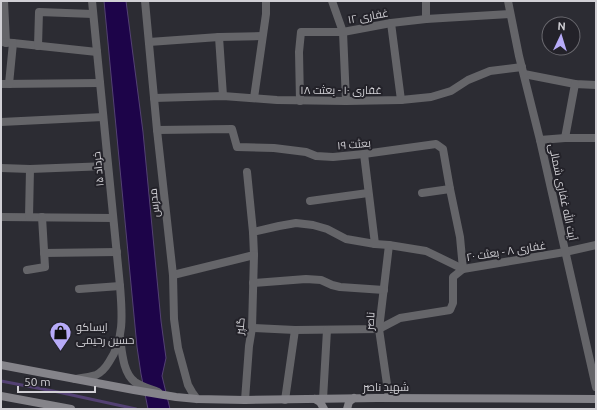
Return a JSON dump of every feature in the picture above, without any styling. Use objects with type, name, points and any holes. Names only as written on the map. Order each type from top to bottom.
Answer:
[{"type":"main road","name":"شهید ناصر","points":[[1,365],[74,379],[135,386],[173,396],[197,398],[245,400],[354,398],[596,399]]},
{"type":"main road","points":[[1,396],[71,409]]},
{"type":"main road","points":[[346,409],[349,402],[354,398]]},
{"type":"main road","points":[[319,399],[324,409]]},
{"type":"street","points":[[4,1],[7,43],[5,84],[100,83]]},
{"type":"street","name":"۱۵ خرداد","points":[[92,1],[120,286],[122,315],[120,336]]},
{"type":"street","name":"مدرس","points":[[145,1],[157,130],[174,275],[174,316],[178,348],[188,385],[197,398]]},
{"type":"street","points":[[254,98],[266,14],[266,1]]},
{"type":"street","points":[[332,1],[343,32],[346,101]]},
{"type":"street","points":[[426,1],[426,19]]},
{"type":"street","name":"آیت الله غفاری شمالی","points":[[508,1],[596,388]]},
{"type":"street","points":[[38,46],[39,12],[93,14]]},
{"type":"street","name":"غفاری ۱۲","points":[[300,101],[299,52],[301,32],[343,32],[391,23],[426,19],[510,14]]},
{"type":"street","points":[[391,23],[401,100]]},
{"type":"street","points":[[149,42],[219,37],[262,36]]},
{"type":"street","points":[[219,37],[223,96]]},
{"type":"street","points":[[7,43],[97,52]]},
{"type":"street","name":"غفاری ۱۰ - بعثت ۱۸","points":[[154,98],[223,96],[300,101],[401,100],[431,97],[451,92],[468,80],[490,71],[523,70],[575,84],[596,85]]},
{"type":"street","points":[[565,138],[575,84]]},
{"type":"street","points":[[1,122],[104,116]]},
{"type":"street","name":"بعثت ۱۹","points":[[157,130],[232,129],[237,147],[274,148],[306,152],[316,156],[333,157],[436,144],[443,149],[460,237],[463,269]]},
{"type":"street","points":[[540,140],[596,138]]},
{"type":"street","points":[[364,154],[375,244]]},
{"type":"street","points":[[1,168],[30,169],[108,166]]},
{"type":"street","points":[[29,217],[30,169]]},
{"type":"street","points":[[174,275],[254,255],[247,172]]},
{"type":"street","points":[[422,193],[450,189]]},
{"type":"street","points":[[310,201],[368,193]]},
{"type":"street","points":[[1,217],[113,218]]},
{"type":"street","points":[[27,270],[44,267],[42,217]]},
{"type":"street","name":"غفاری ۸ - بعثت ۲۰","points":[[253,232],[296,223],[313,225],[327,229],[346,239],[426,251],[463,269],[565,252],[596,245]]},
{"type":"street","name":"ناصر","points":[[389,245],[379,329],[389,398]]},
{"type":"street","points":[[44,253],[117,252]]},
{"type":"street","name":"گلپر","points":[[245,400],[249,346],[252,328],[254,255]]},
{"type":"street","points":[[252,328],[295,330],[379,329],[400,318],[450,310],[453,303],[453,277],[463,269]]},
{"type":"street","points":[[253,283],[306,279],[321,280],[332,286],[384,290]]},
{"type":"street","points":[[79,289],[120,286]]},
{"type":"street","points":[[285,400],[295,330]]},
{"type":"street","points":[[319,399],[327,330]]},
{"type":"street","points":[[74,379],[96,375],[104,370],[115,353],[120,336]]},
{"type":"street","points":[[120,336],[127,371],[135,386]]},
{"type":"shaded area","points":[[104,1],[126,1],[143,132],[161,321],[166,358],[162,376],[170,409],[148,409],[141,374],[137,347]]},
{"type":"waterway","points":[[1,381],[136,409]]},
{"type":"place","name":"ایساکو حسین رحیمی","points":[[60,352]]}]
